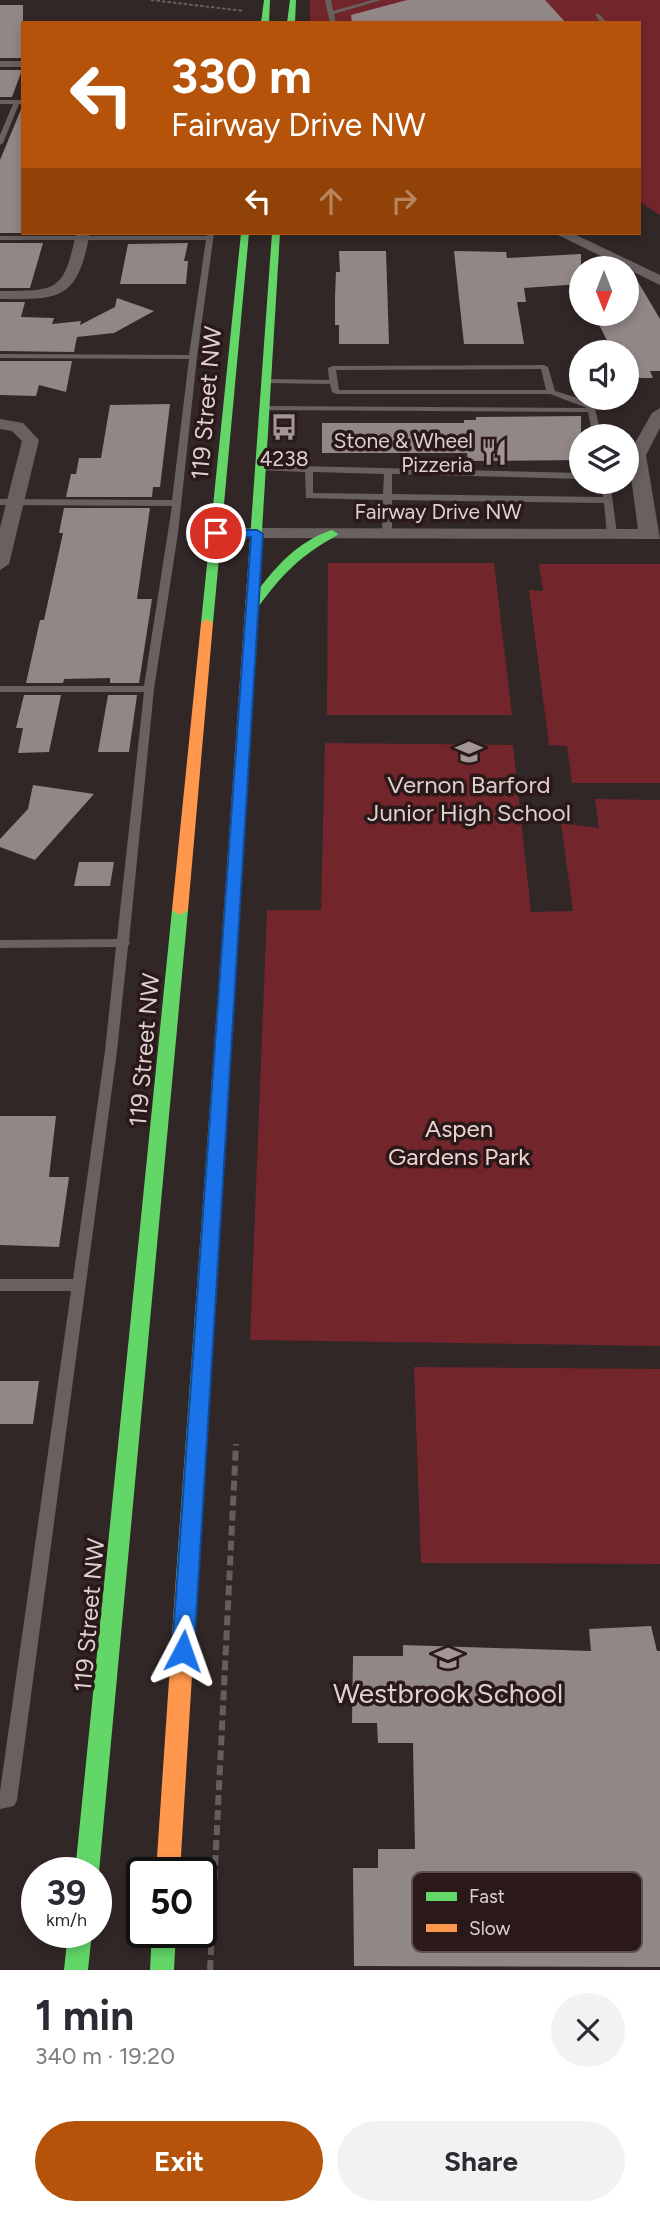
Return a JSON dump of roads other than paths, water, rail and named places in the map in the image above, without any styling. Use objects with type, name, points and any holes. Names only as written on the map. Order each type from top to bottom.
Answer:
[{"type":"main road","points":[[265,21],[267,0]]},
{"type":"main road","points":[[291,21],[293,0]]},
{"type":"main road","name":"119 Street NW","points":[[88,1857],[245,235]]},
{"type":"main road","points":[[169,1857],[276,235]]},
{"type":"main road","points":[[253,606],[285,561],[301,549],[332,534]]},
{"type":"main road","points":[[76,1970],[78,1948]]},
{"type":"main road","points":[[162,1970],[163,1948]]},
{"type":"street","points":[[0,64],[21,64]]},
{"type":"street","points":[[565,235],[660,281]]},
{"type":"street","points":[[0,295],[42,293],[59,288],[71,279],[83,236]]},
{"type":"street","points":[[654,534],[637,455],[660,413]]},
{"type":"street","points":[[0,424],[25,431],[31,440],[8,502],[0,565]]},
{"type":"street","name":"Fairway Drive NW","points":[[216,533],[654,534]]},
{"type":"lane","points":[[328,0],[333,21]]},
{"type":"lane","points":[[332,13],[378,0]]},
{"type":"lane","points":[[597,15],[602,21]]},
{"type":"lane","points":[[0,102],[20,102],[0,143]]},
{"type":"lane","points":[[0,239],[211,235],[149,689],[124,943],[79,1285],[8,1800],[0,1800]]},
{"type":"lane","points":[[0,356],[193,356]]},
{"type":"lane","points":[[551,392],[544,366],[332,368],[336,392],[551,392],[569,398]]},
{"type":"lane","points":[[267,381],[333,382]]},
{"type":"lane","points":[[265,408],[569,410]]},
{"type":"lane","points":[[592,410],[595,424]]},
{"type":"lane","points":[[262,468],[569,476]]},
{"type":"lane","points":[[309,470],[309,496],[608,500]]},
{"type":"lane","points":[[387,534],[388,473]]},
{"type":"lane","points":[[607,494],[612,534]]},
{"type":"lane","points":[[8,502],[176,503]]},
{"type":"lane","points":[[0,689],[149,689]]},
{"type":"lane","points":[[0,944],[124,943]]},
{"type":"lane","points":[[0,1285],[79,1285]]},
{"type":"place","name":"4238","points":[[284,427]]},
{"type":"place","name":"Stone & Wheel Pizzeria","points":[[494,452]]},
{"type":"place","name":"Vernon Barford Junior High School","points":[[469,752]]},
{"type":"place","name":"Westbrook School","points":[[448,1658]]},
{"type":"park label","name":"Aspen Gardens Park","points":[[459,1142]]}]
